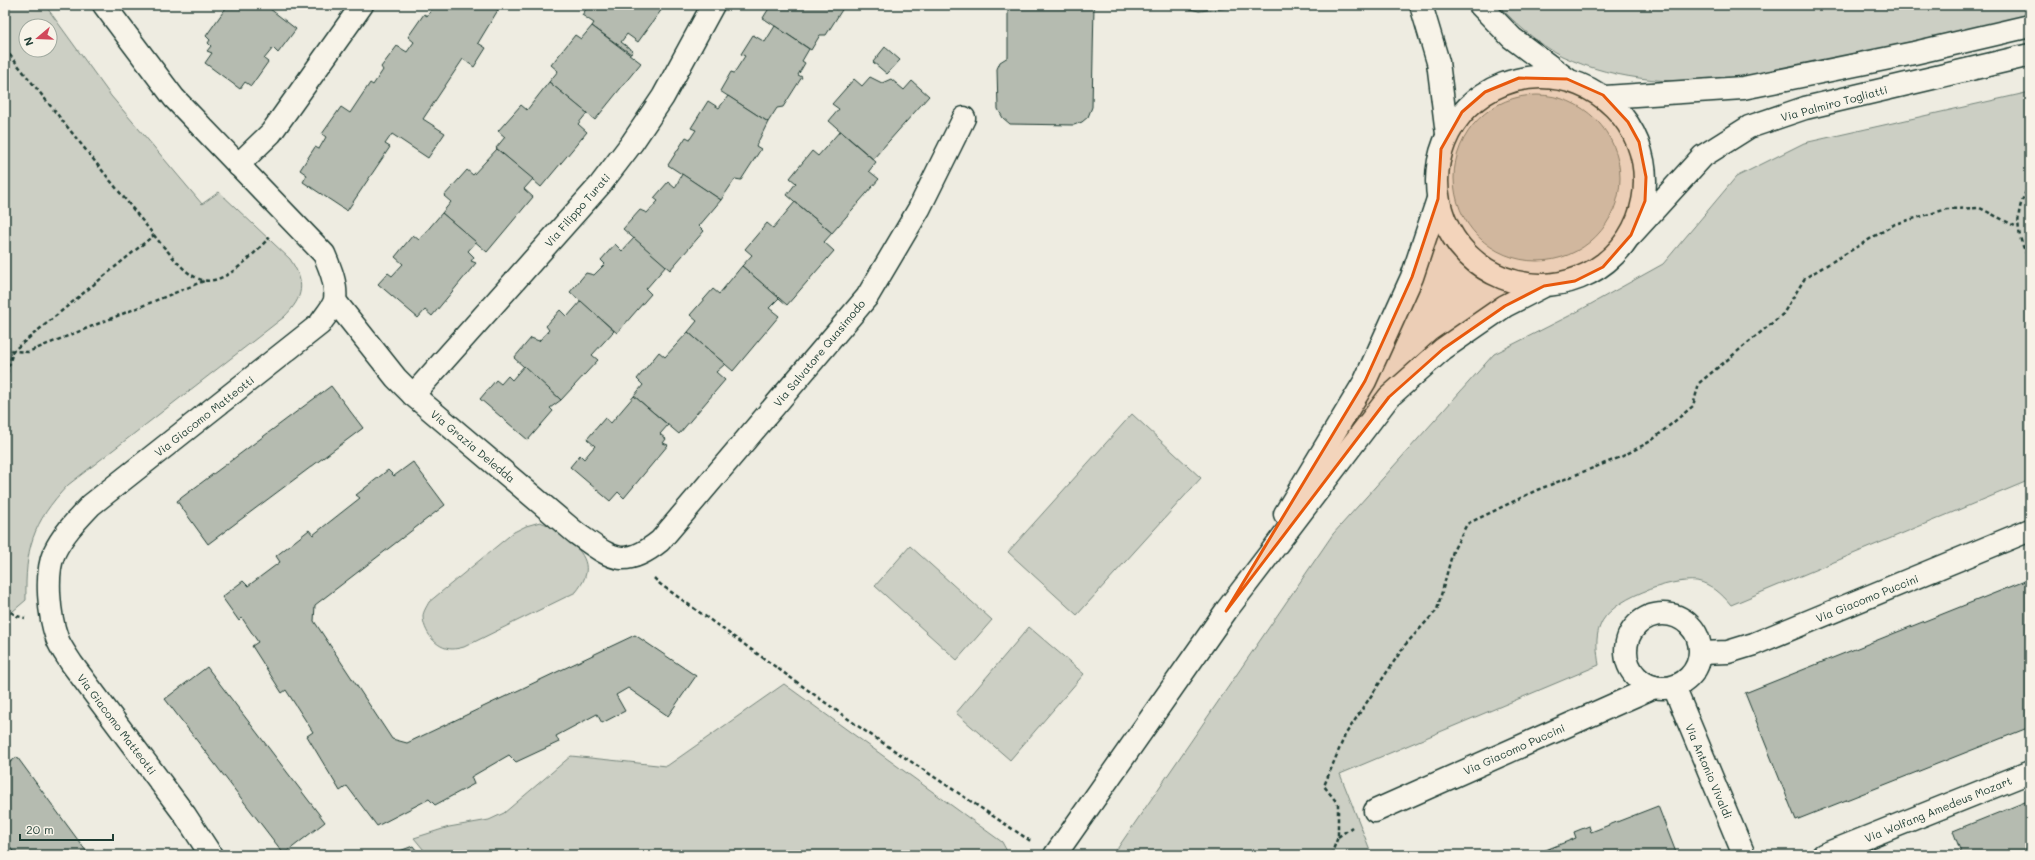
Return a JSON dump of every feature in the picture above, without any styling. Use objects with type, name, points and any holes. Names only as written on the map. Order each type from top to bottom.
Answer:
[{"type":"street","points":[[104,5],[174,98],[324,254],[332,272],[335,301]]},
{"type":"street","points":[[238,165],[271,133],[362,5]]},
{"type":"street","name":"Via Filippo Turati","points":[[413,395],[600,185],[632,143],[663,97],[714,5]]},
{"type":"street","points":[[1422,5],[1438,62],[1447,134]]},
{"type":"street","points":[[1480,5],[1512,38],[1567,79],[1586,86],[1605,97],[1628,122],[1639,142],[1646,177],[1645,201],[1631,235]]},
{"type":"street","points":[[1605,97],[1743,88],[2025,29]]},
{"type":"street","name":"Via Palmiro Togliatti","points":[[1544,286],[1575,281],[1603,267],[1703,156],[1749,128],[1805,108],[2030,55]]},
{"type":"street","points":[[1544,286],[1522,284],[1488,272],[1459,246],[1446,223],[1438,199],[1436,185],[1441,149],[1447,134],[1462,112],[1484,92],[1519,78],[1567,79]]},
{"type":"street","name":"Via Salvatore Quasimodo","points":[[634,558],[645,553],[660,541],[867,296],[919,209],[964,118]]},
{"type":"street","points":[[1226,611],[1365,381],[1412,277],[1438,199]]},
{"type":"street","points":[[1055,855],[1226,611],[1389,397],[1442,349],[1505,306],[1544,286]]},
{"type":"street","name":"Via Grazia Deledda","points":[[335,301],[396,378],[413,395],[576,533],[600,550],[616,557],[634,558]]},
{"type":"street","name":"Via Giacomo Matteotti","points":[[211,855],[185,815],[72,664],[57,638],[50,606],[49,576],[53,555],[65,533],[91,505],[320,324],[335,301]]},
{"type":"street","name":"Via Giacomo Puccini","points":[[1700,653],[1728,652],[1754,644],[2030,530]]},
{"type":"street","points":[[1672,614],[1684,620],[1693,629],[1699,640],[1700,653],[1699,662],[1689,678],[1664,687],[1642,682],[1633,673],[1627,661],[1626,648],[1629,635],[1636,624],[1653,615],[1672,614]]},
{"type":"street","name":"Via Giacomo Puccini","points":[[1375,811],[1664,687]]},
{"type":"street","name":"Via Antonio Vivaldi","points":[[1664,687],[1744,855]]},
{"type":"street","name":"Via Wolfang Amedeus Mozart","points":[[1823,855],[2030,772]]},
{"type":"path","points":[[5,49],[154,235],[184,268],[196,278],[205,281]]},
{"type":"path","points":[[2030,185],[2025,192],[2020,208],[2017,227],[2022,248],[2030,260]]},
{"type":"path","points":[[1331,855],[1338,837],[1338,804],[1324,786],[1345,735],[1405,645],[1437,610],[1453,551],[1467,524],[1537,490],[1621,457],[1651,441],[1693,406],[1699,383],[1783,314],[1805,278],[1895,224],[1947,209],[1980,208],[2017,227]]},
{"type":"path","points":[[5,346],[13,351],[28,352],[205,281],[213,280],[225,275],[247,261],[288,218]]},
{"type":"path","points":[[5,380],[13,351],[154,235]]},
{"type":"path","points":[[634,558],[660,584],[865,731],[1019,833]]},
{"type":"highlighted area","points":[[1519,78],[1567,79],[1603,95],[1628,122],[1639,142],[1646,177],[1645,201],[1631,235],[1603,267],[1575,281],[1544,286],[1505,306],[1443,349],[1389,397],[1226,611],[1365,381],[1412,277],[1438,199],[1441,149],[1462,112],[1485,92]]},
{"type":"shaded area","points":[[5,5],[45,5],[54,18],[18,18],[18,58],[58,58],[58,23],[111,96],[202,204],[219,192],[290,259],[299,275],[300,283],[299,296],[296,303],[284,317],[68,485],[46,512],[33,538],[27,566],[26,600],[5,618]]},
{"type":"shaded area","points":[[1498,5],[2030,5],[2030,15],[1744,79],[1698,82],[1651,80],[1583,65],[1544,46]]},
{"type":"shaded area","points":[[2030,92],[2030,480],[1731,605],[1716,590],[1707,584],[1697,581],[1672,583],[1642,592],[1628,599],[1615,607],[1606,616],[1598,630],[1597,650],[1599,665],[1340,774],[1372,855],[1113,855],[1333,534],[1494,354],[1573,314],[1663,264],[1736,177],[1804,143]]},
{"type":"shaded area","points":[[1537,95],[1553,97],[1569,102],[1583,109],[1596,119],[1606,132],[1613,146],[1618,162],[1620,178],[1618,194],[1613,210],[1606,224],[1596,237],[1583,247],[1569,254],[1553,259],[1537,261],[1521,259],[1505,254],[1491,247],[1478,237],[1468,224],[1461,210],[1456,194],[1454,178],[1456,162],[1461,146],[1468,132],[1478,119],[1491,109],[1505,102],[1521,97]]},
{"type":"shaded area","points":[[1132,414],[1201,478],[1077,615],[1008,552]]},
{"type":"shaded area","points":[[540,522],[552,527],[562,534],[575,546],[584,558],[586,564],[585,577],[576,592],[464,647],[454,649],[446,648],[436,643],[428,633],[424,622],[423,614],[429,602],[514,532],[526,526]]},
{"type":"shaded area","points":[[910,546],[992,620],[957,660],[875,586]]},
{"type":"shaded area","points":[[1029,627],[1084,674],[1010,760],[956,713]]},
{"type":"shaded area","points":[[784,684],[1002,842],[1009,855],[428,855],[414,838],[449,827],[489,820],[504,813],[571,756],[667,766]]},
{"type":"building","points":[[228,5],[233,8],[235,5],[265,5],[296,29],[278,53],[273,48],[264,59],[268,62],[251,86],[245,82],[240,89],[205,63],[212,53],[207,51],[211,46],[208,43],[210,40],[206,36]]},
{"type":"building","points":[[435,5],[494,5],[493,6],[498,10],[478,43],[486,48],[474,67],[463,59],[423,119],[445,133],[428,158],[392,134],[385,144],[390,147],[347,211],[303,182],[307,175],[300,170],[315,147],[319,149],[326,137],[322,134],[341,107],[350,113],[370,83],[373,85],[383,70],[381,67],[397,46],[407,52],[414,42],[408,37],[424,14],[427,16]]},
{"type":"building","points":[[589,5],[665,5],[638,42],[627,34],[621,42],[633,51],[631,54],[592,26],[594,23],[582,15]]},
{"type":"building","points":[[771,5],[845,5],[826,35],[820,35],[811,50],[763,18]]},
{"type":"building","points":[[1008,5],[1094,5],[1092,107],[1088,117],[1082,122],[1074,125],[1010,124],[1003,118],[998,109],[997,69],[1000,62],[1008,57]]},
{"type":"building","points":[[1171,5],[1261,5],[1199,11]]},
{"type":"building","points":[[592,26],[641,63],[595,120],[549,82],[558,71],[551,65],[575,35],[581,39]]},
{"type":"building","points":[[775,26],[809,49],[802,61],[805,63],[798,75],[802,77],[783,107],[777,108],[768,122],[720,91],[731,72],[734,73],[745,56],[741,54],[753,35],[765,42]]},
{"type":"building","points":[[885,47],[900,60],[887,74],[873,62]]},
{"type":"building","points":[[870,77],[882,83],[891,79],[904,90],[912,81],[929,96],[873,159],[829,121],[839,109],[832,104],[854,79],[862,86]]},
{"type":"building","points":[[549,82],[587,113],[578,124],[587,132],[541,187],[496,148],[505,137],[498,131],[521,105],[527,110]]},
{"type":"building","points":[[728,96],[768,122],[756,146],[761,149],[741,180],[735,179],[721,200],[668,165],[686,137],[690,139],[696,130],[691,128],[708,101],[719,108]]},
{"type":"building","points":[[840,131],[876,162],[869,171],[879,179],[832,233],[787,195],[796,183],[790,178],[812,151],[818,156]]},
{"type":"building","points":[[497,149],[533,179],[524,189],[533,197],[487,252],[442,213],[451,202],[444,196],[467,170],[473,175]]},
{"type":"building","points":[[682,174],[721,200],[699,226],[704,231],[670,270],[623,229],[640,210],[647,213],[658,201],[654,198],[668,182],[675,188]]},
{"type":"building","points":[[795,202],[832,233],[824,242],[834,251],[787,305],[742,266],[752,255],[745,249],[767,223],[773,228]]},
{"type":"building","points":[[442,213],[476,242],[468,251],[474,257],[471,261],[476,263],[432,316],[425,310],[418,318],[378,284],[388,273],[392,276],[403,264],[395,257],[413,235],[419,240]]},
{"type":"building","points":[[634,238],[666,266],[646,289],[651,294],[617,333],[570,292],[586,273],[594,275],[605,264],[601,260],[615,244],[622,251]]},
{"type":"building","points":[[742,266],[779,298],[769,308],[779,316],[733,371],[688,332],[697,321],[690,315],[713,289],[719,294]]},
{"type":"building","points":[[581,301],[614,331],[592,355],[598,360],[561,400],[514,358],[531,338],[539,341],[549,330],[546,326],[560,310],[567,317]]},
{"type":"building","points":[[688,332],[725,364],[716,372],[725,380],[679,434],[634,396],[643,385],[637,379],[659,352],[665,357]]},
{"type":"building","points":[[524,366],[561,400],[550,408],[553,411],[528,440],[480,399],[496,380],[501,384],[508,376],[512,380]]},
{"type":"building","points":[[331,386],[363,428],[208,544],[177,501]]},
{"type":"building","points":[[634,396],[668,425],[660,434],[666,439],[663,443],[668,445],[624,498],[618,492],[610,501],[570,467],[580,455],[584,459],[595,446],[587,439],[605,418],[611,423]]},
{"type":"building","points":[[413,462],[445,505],[315,605],[314,621],[392,739],[407,743],[635,635],[696,676],[668,716],[628,688],[616,695],[625,711],[602,723],[597,714],[556,736],[559,742],[516,762],[509,755],[471,777],[474,784],[435,805],[429,799],[377,826],[347,786],[340,791],[307,736],[313,732],[286,690],[282,693],[252,646],[258,642],[242,618],[239,621],[222,597],[243,581],[248,586],[280,562],[276,556],[309,530],[313,535],[360,498],[356,495],[388,470],[394,476]]},
{"type":"building","points":[[2030,579],[2030,727],[1796,820],[1745,693]]},
{"type":"building","points":[[207,667],[325,822],[284,854],[165,699]]},
{"type":"building","points":[[17,757],[89,855],[16,855],[9,846],[5,849],[5,766]]},
{"type":"building","points":[[2030,800],[2030,855],[1962,855],[1953,831]]},
{"type":"building","points":[[1658,806],[1677,855],[1533,855],[1576,838],[1574,832],[1589,826],[1591,832]]},
{"type":"building","points":[[413,846],[420,855],[389,855]]}]
